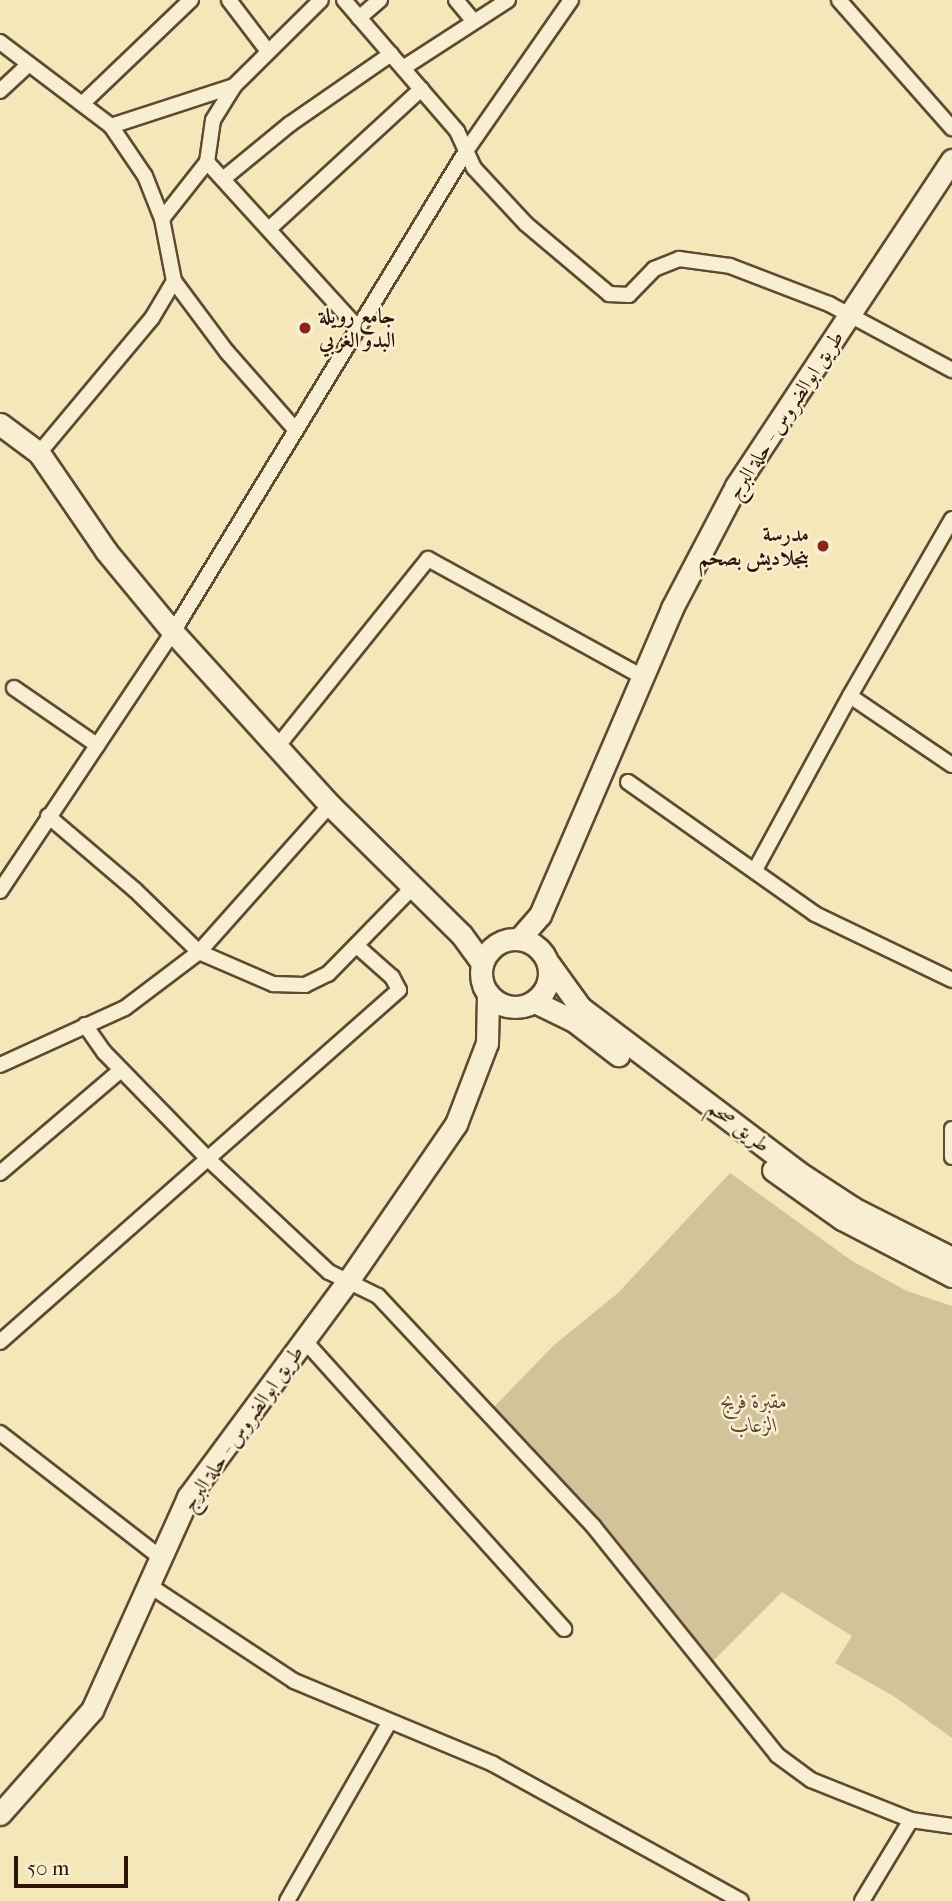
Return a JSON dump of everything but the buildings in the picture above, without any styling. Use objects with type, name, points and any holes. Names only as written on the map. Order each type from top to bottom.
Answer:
[{"type":"main road","name":"طريق ابوالضروس - حلة البرج","points":[[519,939],[540,915],[641,676],[737,486],[952,160]]},
{"type":"main road","points":[[0,424],[39,453],[106,551],[173,632],[330,805],[411,888],[461,934],[482,963],[488,994],[526,1005],[547,985],[546,958],[519,939],[496,945],[461,934]]},
{"type":"main road","name":"طريق ابوالضروس - حلة البرج","points":[[540,915],[546,958]]},
{"type":"main road","points":[[482,963],[496,945]]},
{"type":"main road","name":"طريق صحم","points":[[546,958],[580,1007],[798,1172],[853,1208],[952,1258]]},
{"type":"main road","name":"طريق ابوالضروس - حلة البرج","points":[[0,1814],[92,1710],[188,1497],[348,1282],[456,1124],[487,1043],[488,994]]},
{"type":"main road","name":"طريق ابوالضروس - حلة البرج","points":[[487,1043],[526,1005]]},
{"type":"main road","name":"طريق صحم","points":[[526,1005],[574,1021],[820,1204],[952,1276]]},
{"type":"street","points":[[82,104],[191,0]]},
{"type":"street","points":[[229,0],[267,50]]},
{"type":"street","points":[[162,219],[207,162],[213,120],[234,86],[267,50],[321,0]]},
{"type":"street","points":[[344,0],[457,131],[474,168],[526,224],[609,294],[629,295],[666,262],[693,259],[742,271],[829,304],[952,370]]},
{"type":"street","points":[[359,18],[380,0]]},
{"type":"street","points":[[456,0],[472,19]]},
{"type":"street","points":[[403,68],[472,19],[508,0]]},
{"type":"street","points":[[0,891],[173,632],[356,326],[466,151],[571,0]]},
{"type":"street","points":[[839,0],[952,128]]},
{"type":"street","points":[[0,42],[111,126],[145,176],[162,219],[174,281],[227,352],[294,428]]},
{"type":"street","points":[[223,179],[290,124],[391,54]]},
{"type":"street","points":[[0,91],[28,65]]},
{"type":"street","points":[[111,126],[234,86]]},
{"type":"street","points":[[269,229],[421,89]]},
{"type":"street","points":[[207,162],[356,326]]},
{"type":"street","points":[[39,453],[152,318],[174,281]]},
{"type":"street","points":[[755,870],[850,696],[952,519]]},
{"type":"street","points":[[277,747],[428,559],[641,676]]},
{"type":"street","points":[[13,688],[96,745]]},
{"type":"street","points":[[850,696],[952,765]]},
{"type":"street","points":[[628,782],[678,821],[755,870],[815,914],[952,980]]},
{"type":"street","points":[[0,1065],[125,1008],[199,952],[330,805]]},
{"type":"street","points":[[48,816],[135,890],[199,952],[274,984],[305,985],[328,974],[411,888]]},
{"type":"street","points":[[0,1342],[73,1282],[206,1157],[399,990],[392,977],[357,946]]},
{"type":"street","points":[[85,1025],[121,1070],[206,1157],[329,1272],[379,1296],[594,1527],[777,1755],[811,1780],[911,1820],[952,1826]]},
{"type":"street","points":[[0,1173],[121,1070]]},
{"type":"street","points":[[952,1129],[952,1157]]},
{"type":"street","points":[[304,1340],[564,1629]]},
{"type":"street","points":[[0,1433],[160,1557]]},
{"type":"street","points":[[147,1584],[294,1681],[492,1764],[741,1901]]},
{"type":"street","points":[[287,1901],[389,1723]]},
{"type":"street","points":[[862,1901],[911,1820]]},
{"type":"green space","name":"مقبرة فريج الزعاب","points":[[730,1173],[852,1261],[907,1291],[952,1306],[952,1738],[895,1697],[835,1663],[852,1636],[782,1592],[709,1665],[640,1569],[492,1409],[554,1345],[618,1293]]},
{"type":"place","name":"جامع رويلة البدو الغربي","points":[[305,328]]},
{"type":"place","name":"مدرسة بنجلاديش بصحم","points":[[823,546]]}]
